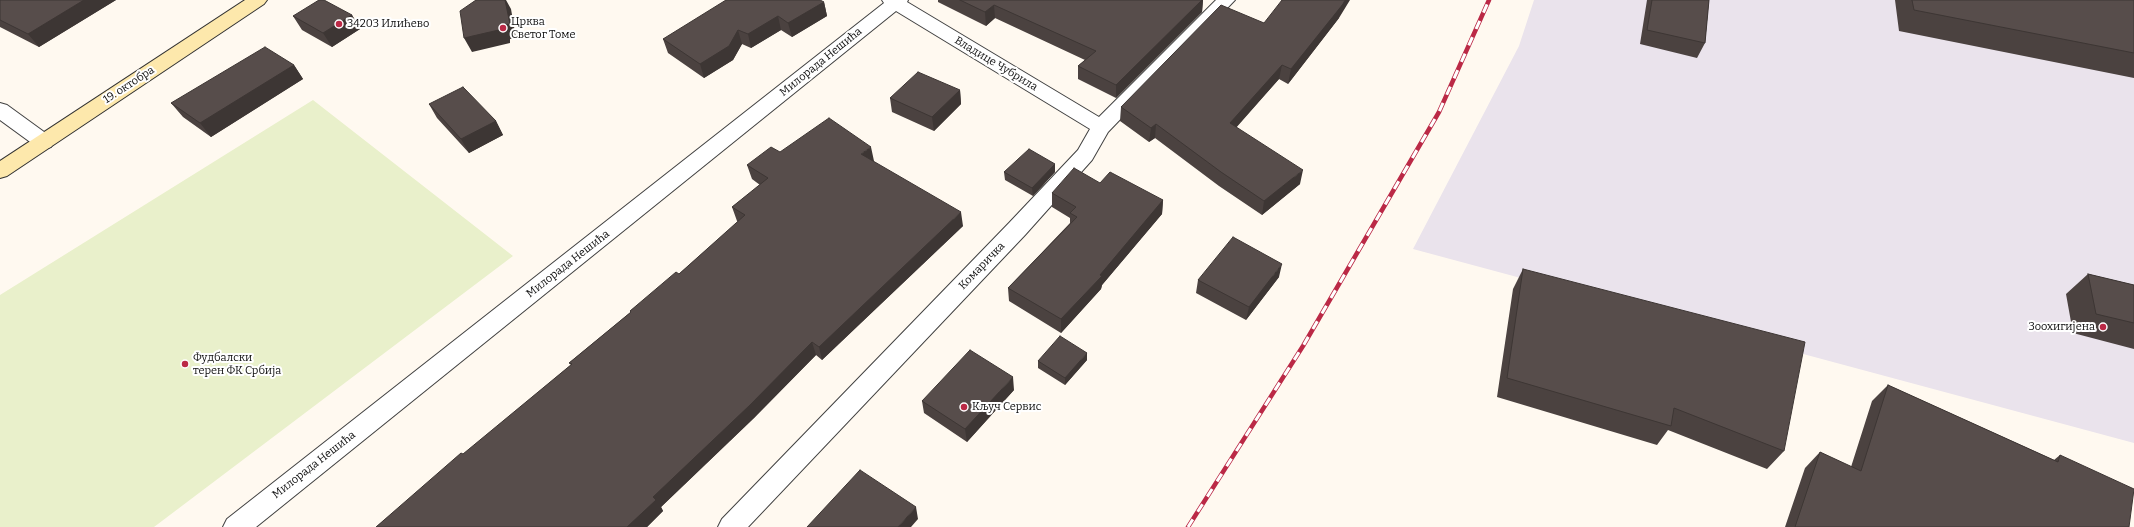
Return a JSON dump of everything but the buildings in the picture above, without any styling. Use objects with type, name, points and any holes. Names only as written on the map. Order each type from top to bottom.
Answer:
[{"type":"street","name":"19. октобра","points":[[0,171],[258,0]]},
{"type":"street","name":"Комаричка","points":[[731,527],[1017,229],[1085,155],[1101,127],[1226,0]]},
{"type":"street","name":"Владице Чубрила","points":[[896,1],[1101,127]]},
{"type":"street","name":"Милорада Нешића","points":[[236,527],[896,1]]},
{"type":"street","points":[[0,110],[44,142]]},
{"type":"shaded area","points":[[1534,0],[2134,0],[2134,443],[1413,249],[1519,46]]},
{"type":"green space","name":"Фудбалски терен ФК Србија","points":[[313,100],[513,256],[154,527],[0,527],[0,295]]},
{"type":"railway","points":[[1188,527],[1303,346],[1439,112],[1489,0]]},
{"type":"place","name":"34203 Илићево","points":[[339,24]]},
{"type":"place","name":"Црква Светог Томе","points":[[503,28]]},
{"type":"place","name":"Зоохигијена","points":[[2103,327]]},
{"type":"place","name":"Фудбалски терен ФК Србија","points":[[185,364]]},
{"type":"place","name":"Кључ Сервис","points":[[964,407]]}]
